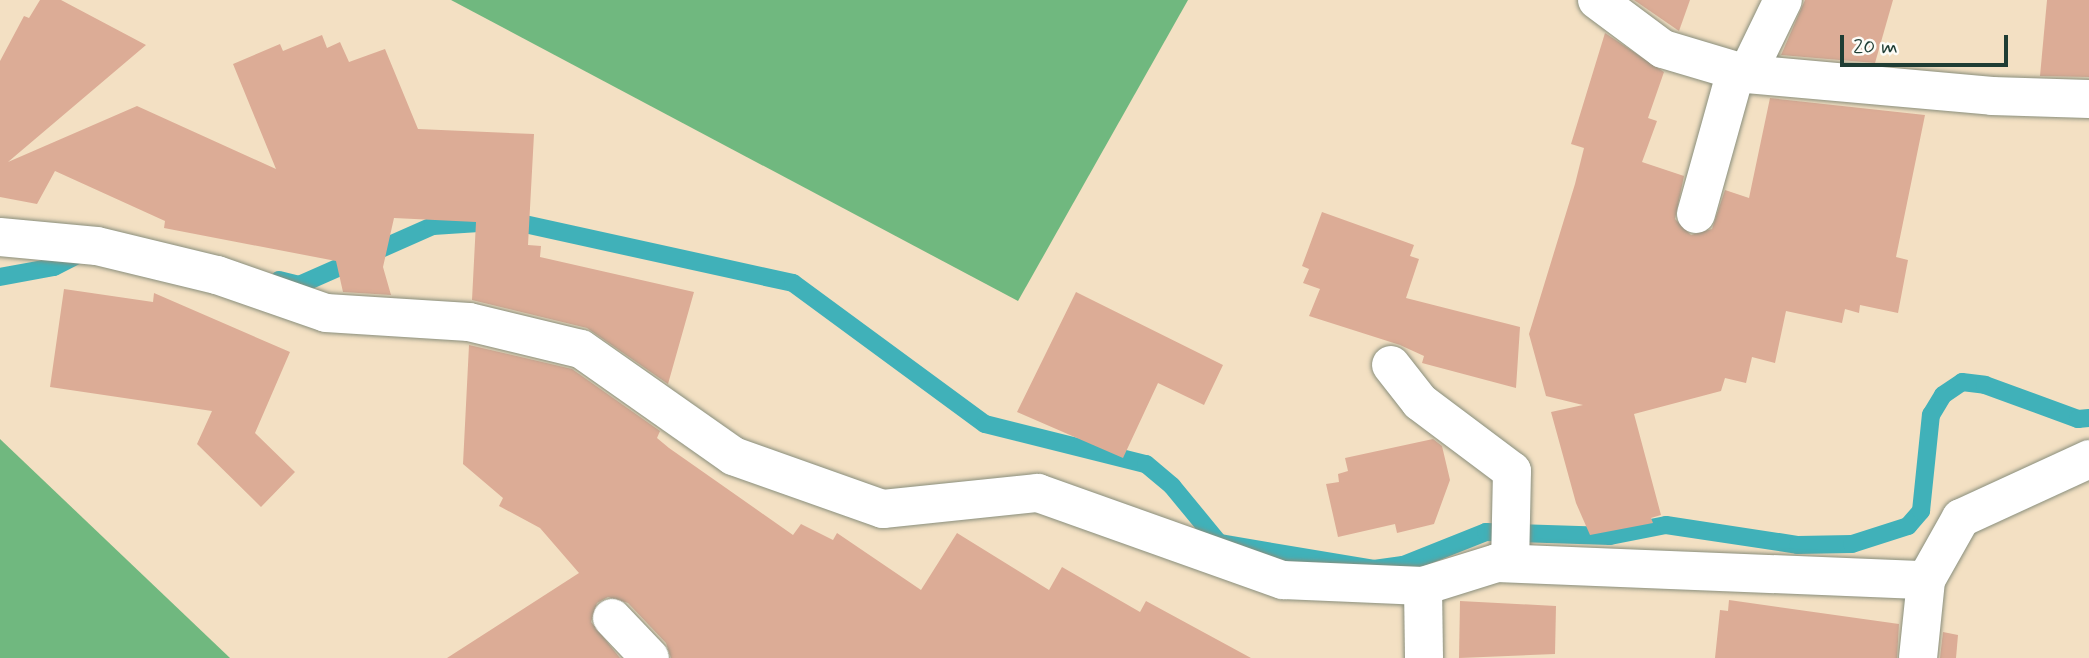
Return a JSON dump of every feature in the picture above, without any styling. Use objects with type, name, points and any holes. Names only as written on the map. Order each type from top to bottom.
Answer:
[{"type":"street","points":[[1597,0],[1663,49],[1742,72],[1992,96],[2089,99]]},
{"type":"street","points":[[1696,214],[1742,72],[1783,0]]},
{"type":"street","points":[[0,237],[97,246],[217,275],[326,313],[469,322],[581,349],[733,456],[883,509],[1038,493],[1283,580],[1423,586],[1497,563],[1926,580]]},
{"type":"street","points":[[1391,365],[1420,402],[1512,471],[1510,563]]},
{"type":"street","points":[[1918,658],[1926,580],[1961,519],[2089,459]]},
{"type":"street","points":[[1423,586],[1424,658]]},
{"type":"street","points":[[612,618],[650,658]]},
{"type":"green space","points":[[451,0],[1188,0],[1018,301]]},
{"type":"green space","points":[[0,439],[230,658],[0,658]]},
{"type":"building","points":[[40,0],[61,0],[146,45],[8,162],[137,106],[276,169],[233,64],[280,44],[283,51],[322,35],[327,48],[340,42],[349,62],[385,49],[418,129],[534,134],[528,245],[541,246],[540,257],[694,292],[668,384],[587,328],[472,300],[476,222],[394,218],[383,267],[391,295],[343,292],[336,261],[164,228],[165,221],[55,171],[37,204],[0,197],[0,61],[24,16],[29,18]]},
{"type":"building","points":[[1634,0],[1690,0],[1679,31]]},
{"type":"building","points":[[1805,0],[1893,0],[1875,63],[1781,55]]},
{"type":"building","points":[[2047,0],[2089,0],[2089,77],[2040,76]]},
{"type":"building","points":[[1605,33],[1664,72],[1648,118],[1657,121],[1642,162],[1684,176],[1675,219],[1691,235],[1712,229],[1725,190],[1749,198],[1770,98],[1925,115],[1896,257],[1908,260],[1898,313],[1860,305],[1859,313],[1845,309],[1842,323],[1786,311],[1775,363],[1752,357],[1746,383],[1725,378],[1721,391],[1634,414],[1661,515],[1651,518],[1653,523],[1590,535],[1576,503],[1551,412],[1583,405],[1546,396],[1529,334],[1575,184],[1584,148],[1571,144]]},
{"type":"building","points":[[1322,212],[1414,245],[1410,256],[1419,259],[1406,298],[1520,327],[1516,388],[1422,363],[1424,356],[1400,345],[1309,316],[1320,289],[1303,283],[1309,269],[1302,266]]},
{"type":"building","points":[[64,289],[153,302],[154,293],[290,352],[255,433],[295,472],[261,507],[197,444],[212,411],[50,387]]},
{"type":"building","points":[[1076,292],[1223,365],[1204,405],[1158,383],[1123,458],[1017,412]]},
{"type":"building","points":[[469,345],[572,369],[660,431],[657,438],[669,448],[793,535],[801,524],[833,540],[837,533],[921,590],[957,533],[1049,590],[1062,567],[1140,612],[1146,601],[1251,658],[671,658],[666,643],[628,603],[608,597],[597,603],[591,622],[620,658],[447,658],[579,573],[540,528],[499,506],[503,498],[463,464]]},
{"type":"building","points":[[1433,439],[1442,446],[1450,480],[1434,524],[1397,533],[1395,524],[1338,537],[1326,484],[1339,482],[1338,474],[1348,471],[1345,458]]},
{"type":"building","points":[[1729,600],[1899,624],[1897,658],[1715,658],[1720,610],[1728,611]]},
{"type":"building","points":[[1460,601],[1556,606],[1555,654],[1459,658]]},
{"type":"building","points":[[1943,632],[1958,635],[1956,658],[1940,658]]},
{"type":"waterway","points":[[279,280],[299,285],[433,226],[511,221],[793,283],[985,424],[1146,464],[1172,486],[1219,543],[1374,569],[1403,565],[1486,532],[1610,536],[1666,525],[1798,545],[1852,544],[1908,526],[1921,511],[1931,415],[1943,395],[1962,382],[1985,385],[2078,419],[2089,418]]},
{"type":"waterway","points":[[0,277],[54,267],[83,252]]}]
